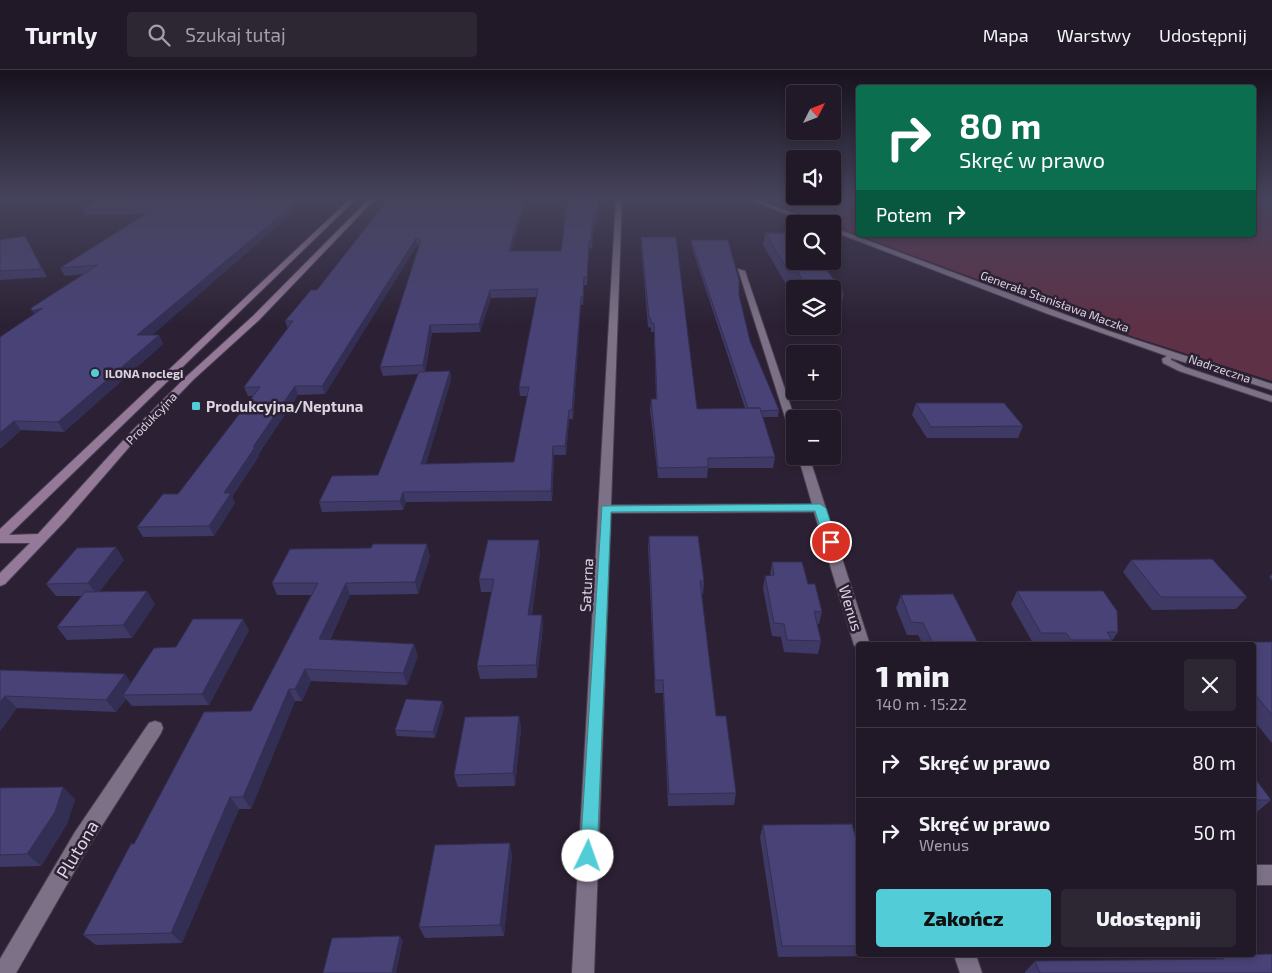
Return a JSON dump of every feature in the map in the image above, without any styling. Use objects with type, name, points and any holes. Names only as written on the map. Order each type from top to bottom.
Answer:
[{"type":"main road","name":"Produkcyjna","points":[[0,537],[310,240]]},
{"type":"main road","name":"Produkcyjna","points":[[0,581],[190,378],[256,318],[332,240]]},
{"type":"main road","points":[[0,537],[42,538]]},
{"type":"street","name":"Saturna","points":[[583,973],[617,240]]},
{"type":"street","name":"Generała Stanisława Maczka","points":[[861,240],[1068,319],[1272,387]]},
{"type":"street","points":[[741,271],[787,410]]},
{"type":"street","name":"Nadrzeczna","points":[[1169,354],[1166,361],[1182,369],[1272,400]]},
{"type":"street","name":"Wenus","points":[[806,465],[861,642]]},
{"type":"street","points":[[606,509],[820,508]]},
{"type":"street","name":"Plutona","points":[[4,973],[82,839],[155,728]]},
{"type":"street","points":[[1256,875],[1272,875]]},
{"type":"street","points":[[966,957],[971,973]]},
{"type":"shaded area","points":[[871,240],[1272,240],[1272,381],[1134,337]]},
{"type":"building","points":[[0,240],[27,240],[42,269],[0,271]]},
{"type":"building","points":[[104,240],[251,240],[137,335],[159,335],[58,422],[14,421],[0,433],[0,337],[43,308],[32,311],[31,308],[98,265],[60,268]]},
{"type":"building","points":[[356,240],[415,240],[322,386],[295,386],[224,493],[231,493],[209,526],[137,527],[163,494],[178,494],[260,387],[244,387],[293,321],[285,321],[311,290],[317,290]]},
{"type":"building","points":[[421,240],[512,240],[509,251],[561,251],[562,240],[591,240],[589,242],[587,277],[584,277],[583,297],[581,297],[572,410],[569,410],[565,446],[553,446],[551,491],[403,492],[400,501],[319,502],[332,476],[378,475],[419,372],[450,371],[421,464],[514,462],[529,387],[519,387],[538,289],[490,290],[479,324],[430,325],[423,365],[380,367]]},
{"type":"building","points":[[641,240],[676,240],[697,409],[760,408],[775,457],[708,458],[708,467],[658,468],[651,399],[657,399],[654,323],[651,323],[651,318],[649,318]]},
{"type":"building","points":[[691,240],[728,240],[739,280],[739,295],[750,341],[779,410],[761,411],[760,408],[748,408]]},
{"type":"building","points":[[769,240],[786,240],[786,267]]},
{"type":"building","points":[[788,270],[827,270],[834,280],[803,280],[798,272],[789,272]]},
{"type":"building","points":[[916,403],[1004,403],[1023,426],[931,427]]},
{"type":"building","points":[[649,536],[698,536],[704,581],[700,581],[716,716],[726,716],[736,793],[669,794],[663,680],[655,680]]},
{"type":"building","points":[[488,540],[539,540],[528,615],[542,615],[536,665],[477,666],[494,579],[479,579]]},
{"type":"building","points":[[373,544],[427,544],[415,582],[346,583],[319,639],[414,644],[403,673],[305,669],[295,689],[289,689],[243,797],[230,797],[171,933],[83,935],[204,712],[251,711],[318,583],[272,583],[290,549],[371,548]]},
{"type":"building","points":[[116,547],[88,583],[46,584],[77,548]]},
{"type":"building","points":[[1212,559],[1247,597],[1161,597],[1131,560]]},
{"type":"building","points":[[772,562],[802,562],[808,584],[815,584],[822,612],[814,611],[821,641],[787,640],[784,624],[774,623],[765,576],[774,575]]},
{"type":"building","points":[[147,591],[123,625],[57,627],[85,592]]},
{"type":"building","points":[[1017,591],[1103,591],[1117,611],[1118,632],[1107,632],[1112,640],[1071,640],[1066,633],[1041,633]]},
{"type":"building","points":[[953,594],[977,642],[932,642],[923,623],[911,622],[901,595]]},
{"type":"building","points":[[193,619],[243,619],[202,694],[123,695],[154,648],[176,647]]},
{"type":"building","points":[[1256,642],[1272,642],[1272,715],[1256,695]]},
{"type":"building","points":[[0,670],[125,674],[106,700],[5,696],[0,702]]},
{"type":"building","points":[[406,699],[442,701],[433,732],[395,730]]},
{"type":"building","points":[[519,716],[513,773],[454,775],[465,717]]},
{"type":"building","points":[[1256,780],[1271,800],[1256,800]]},
{"type":"building","points":[[63,787],[55,812],[27,854],[0,855],[0,788]]},
{"type":"building","points":[[852,824],[856,839],[856,946],[782,946],[763,825]]},
{"type":"building","points":[[510,843],[500,925],[419,927],[435,845]]},
{"type":"building","points":[[400,936],[392,973],[323,973],[332,938]]},
{"type":"building","points":[[1256,954],[1272,954],[1272,973],[1040,973],[1035,961],[1224,959],[1223,957],[1256,957]]},
{"type":"place","name":"ILONA noclegi","points":[[95,373]]},
{"type":"place","name":"Produkcyjna/Neptuna","points":[[196,406]]},
{"type":"route","points":[[588,856],[606,509],[820,508],[831,542]]}]
